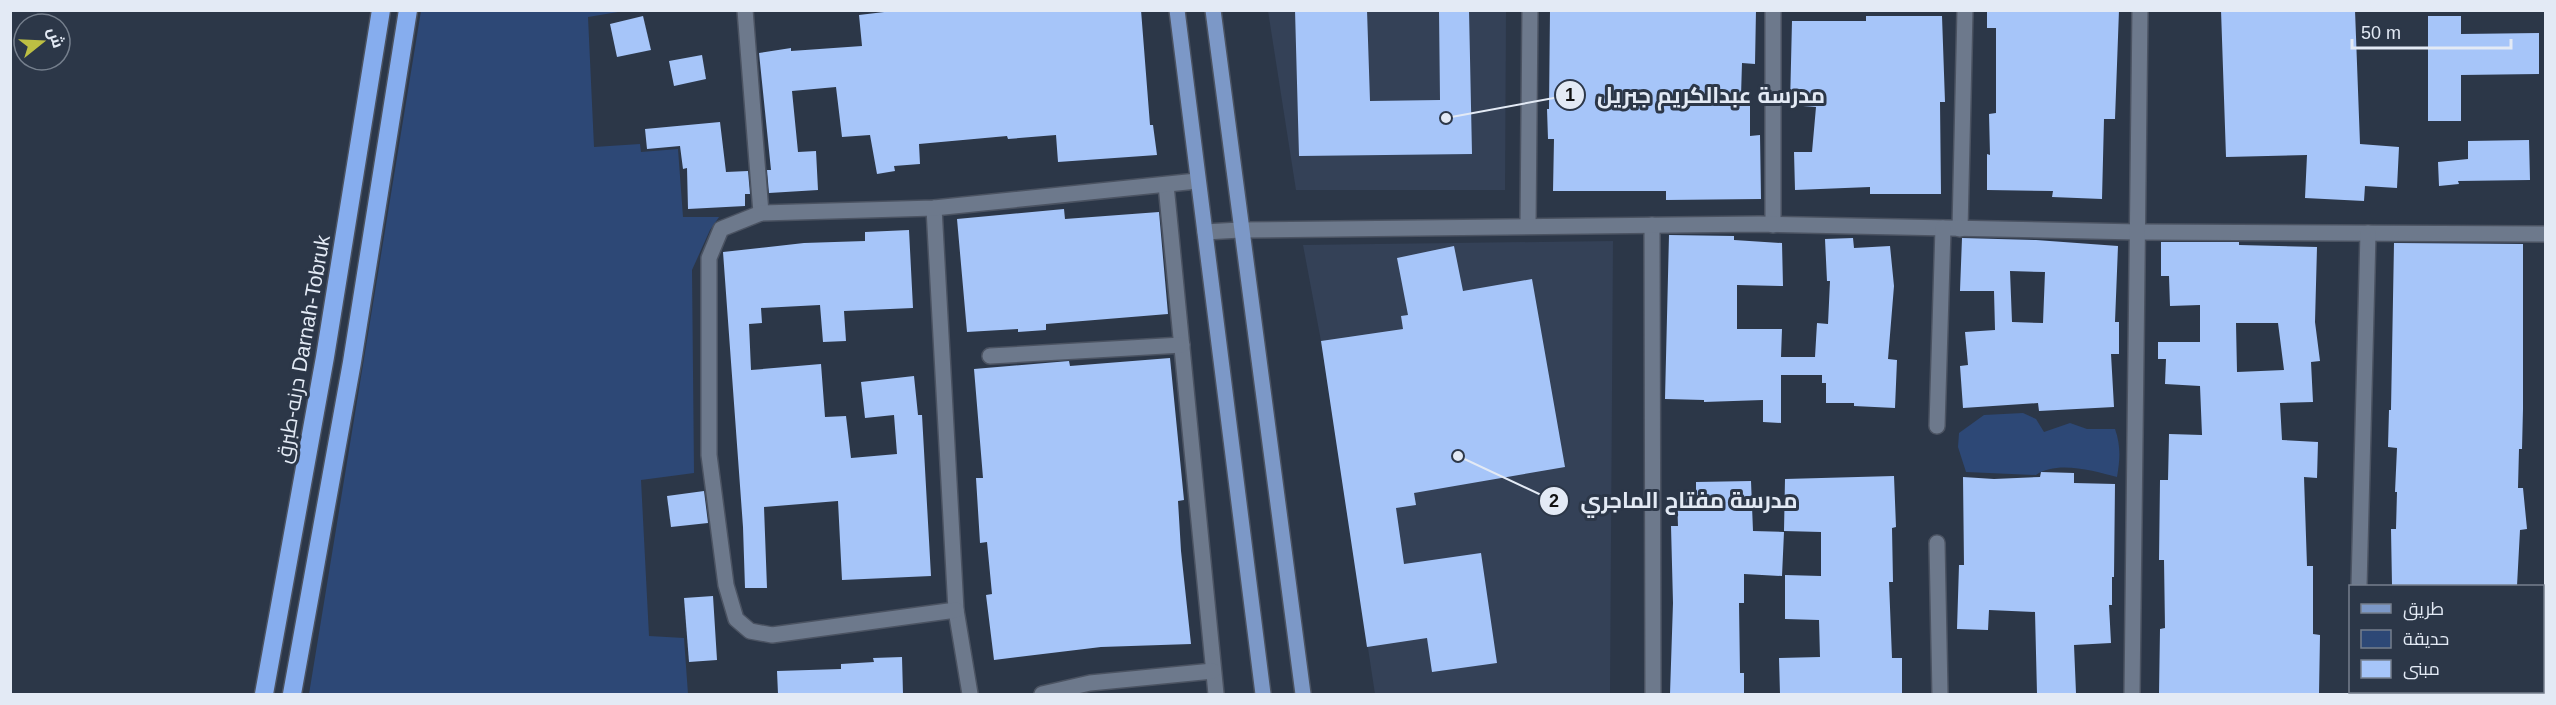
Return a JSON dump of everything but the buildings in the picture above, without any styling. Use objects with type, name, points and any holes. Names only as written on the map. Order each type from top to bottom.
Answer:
[{"type":"highway","name":"درنه-طبرق Darnah-Tobruk","points":[[264,694],[325,357],[381,10]]},
{"type":"highway","points":[[292,694],[352,362],[408,10]]},
{"type":"main road","points":[[1177,10],[1263,694]]},
{"type":"main road","points":[[1213,10],[1240,230],[1303,694]]},
{"type":"street","points":[[745,10],[761,213]]},
{"type":"street","points":[[1528,225],[1530,10]]},
{"type":"street","points":[[1773,10],[1773,225]]},
{"type":"street","points":[[1959,228],[1965,10]]},
{"type":"street","points":[[2132,694],[2140,10]]},
{"type":"street","points":[[956,610],[772,635],[750,631],[736,620],[726,585],[709,455],[709,258],[722,229],[761,213],[934,208],[1197,181]]},
{"type":"street","points":[[1166,185],[1216,694]]},
{"type":"street","points":[[934,208],[956,610],[970,694]]},
{"type":"street","points":[[1205,232],[1528,225],[1773,225],[2138,232],[2546,234]]},
{"type":"street","points":[[1652,225],[1653,694]]},
{"type":"street","points":[[1937,426],[1943,228]]},
{"type":"street","points":[[2359,585],[2368,233]]},
{"type":"street","points":[[990,356],[1182,345]]},
{"type":"street","points":[[1937,543],[1940,694]]},
{"type":"street","points":[[1042,694],[1090,683],[1213,671]]},
{"type":"shaded area","points":[[1268,11],[1506,11],[1505,190],[1296,190]]},
{"type":"shaded area","points":[[1613,241],[1610,694],[1375,694],[1321,341],[1303,245]]},
{"type":"green space","points":[[421,11],[624,11],[588,17],[594,147],[640,144],[641,152],[678,149],[683,217],[719,217],[710,230],[692,270],[694,473],[641,480],[649,636],[684,638],[688,694],[309,694]]},
{"type":"green space","points":[[2023,413],[2036,419],[2044,432],[2070,423],[2087,429],[2115,429],[2119,453],[2117,477],[2065,467],[2054,468],[2036,475],[1966,472],[1958,447],[1959,433],[1984,415]]},
{"type":"place","name":"مدرسة عبدالكريم جبريل","points":[[1446,118]]},
{"type":"place","name":"مدرسة مفتاح الماجري","points":[[1458,456]]}]
